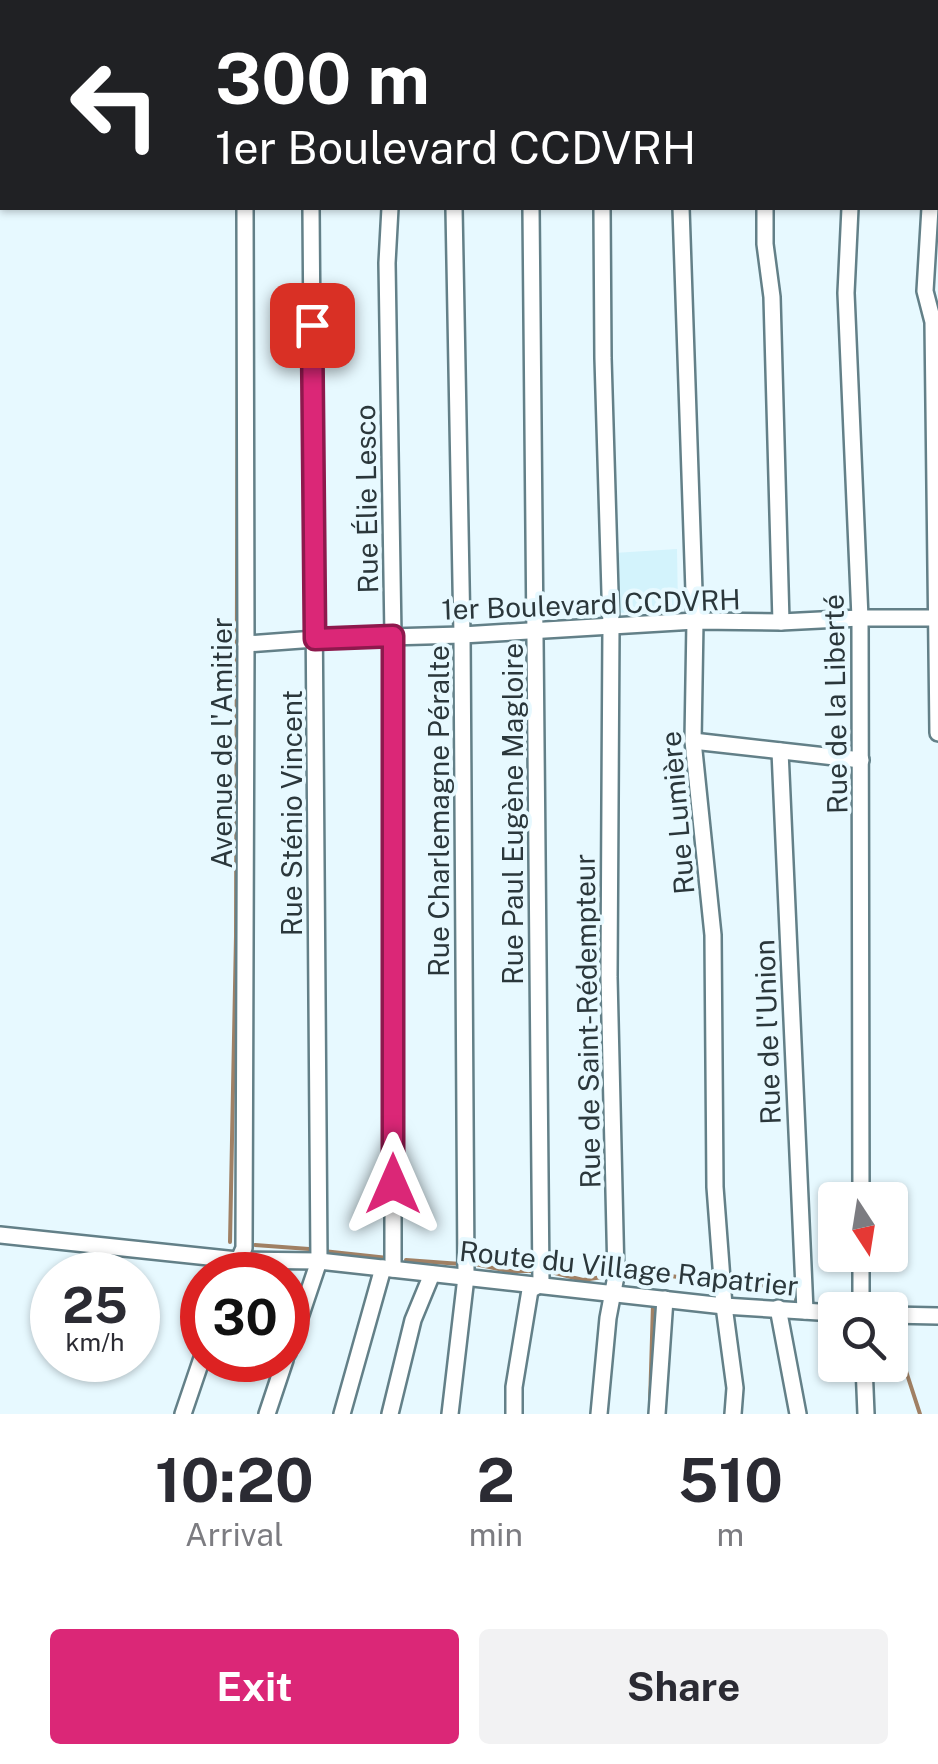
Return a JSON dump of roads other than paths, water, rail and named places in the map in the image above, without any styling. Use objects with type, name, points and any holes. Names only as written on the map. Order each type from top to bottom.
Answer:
[{"type":"street","name":"Avenue de l'Amitier","points":[[242,1252],[245,210]]},
{"type":"street","name":"Rue Sténio Vincent","points":[[310,1285],[318,1261],[311,210]]},
{"type":"street","name":"Rue Élie Lesco","points":[[342,1414],[388,1269],[393,636],[387,263],[390,210]]},
{"type":"street","name":"Rue Charlemagne Péralte","points":[[450,1414],[466,1277],[462,636],[454,210]]},
{"type":"street","name":"Rue Paul Eugène Magloire","points":[[514,1414],[514,1387],[530,1290],[541,1284],[530,210]]},
{"type":"street","name":"Rue de Saint-Rédempteur","points":[[599,1414],[616,1276],[609,977],[611,626],[602,210]]},
{"type":"street","name":"Rue Lumière","points":[[681,210],[695,622],[693,742],[713,935],[715,1186],[734,1388],[733,1414]]},
{"type":"street","points":[[766,210],[782,622]]},
{"type":"street","name":"Rue de la Liberté","points":[[850,210],[846,293],[860,618],[861,1182]]},
{"type":"street","points":[[930,210],[924,291],[933,322],[938,733]]},
{"type":"street","name":"1er Boulevard CCDVRH","points":[[246,644],[695,622],[937,618]]},
{"type":"street","points":[[693,742],[861,760]]},
{"type":"street","name":"Rue de l'Union","points":[[780,751],[805,1310]]},
{"type":"street","name":"Route du Village Rapatrier","points":[[0,1235],[180,1260]]},
{"type":"street","name":"Route du Village Rapatrier","points":[[310,1262],[724,1306],[818,1311]]},
{"type":"street","points":[[390,1414],[413,1320],[432,1274]]},
{"type":"street","points":[[657,1414],[665,1299]]},
{"type":"street","points":[[778,1308],[798,1414]]},
{"type":"street","points":[[908,1315],[938,1316]]},
{"type":"street","points":[[183,1414],[194,1382]]},
{"type":"street","name":"Rue Sténio Vincent","points":[[267,1414],[278,1382]]},
{"type":"street","points":[[865,1382],[866,1414]]},
{"type":"waterway","points":[[230,1242],[236,936],[238,232]]},
{"type":"waterway","points":[[255,1245],[309,1249]]},
{"type":"waterway","points":[[323,1251],[388,1258]]},
{"type":"waterway","points":[[406,1260],[461,1264]]},
{"type":"waterway","points":[[475,1264],[508,1271],[534,1271]]},
{"type":"waterway","points":[[622,1277],[637,1279],[641,1272],[715,1282]]},
{"type":"waterway","points":[[555,1273],[583,1280],[609,1276]]},
{"type":"waterway","points":[[728,1283],[799,1288],[796,1301]]},
{"type":"waterway","points":[[650,1404],[653,1304]]},
{"type":"waterway","points":[[908,1377],[920,1414]]}]
